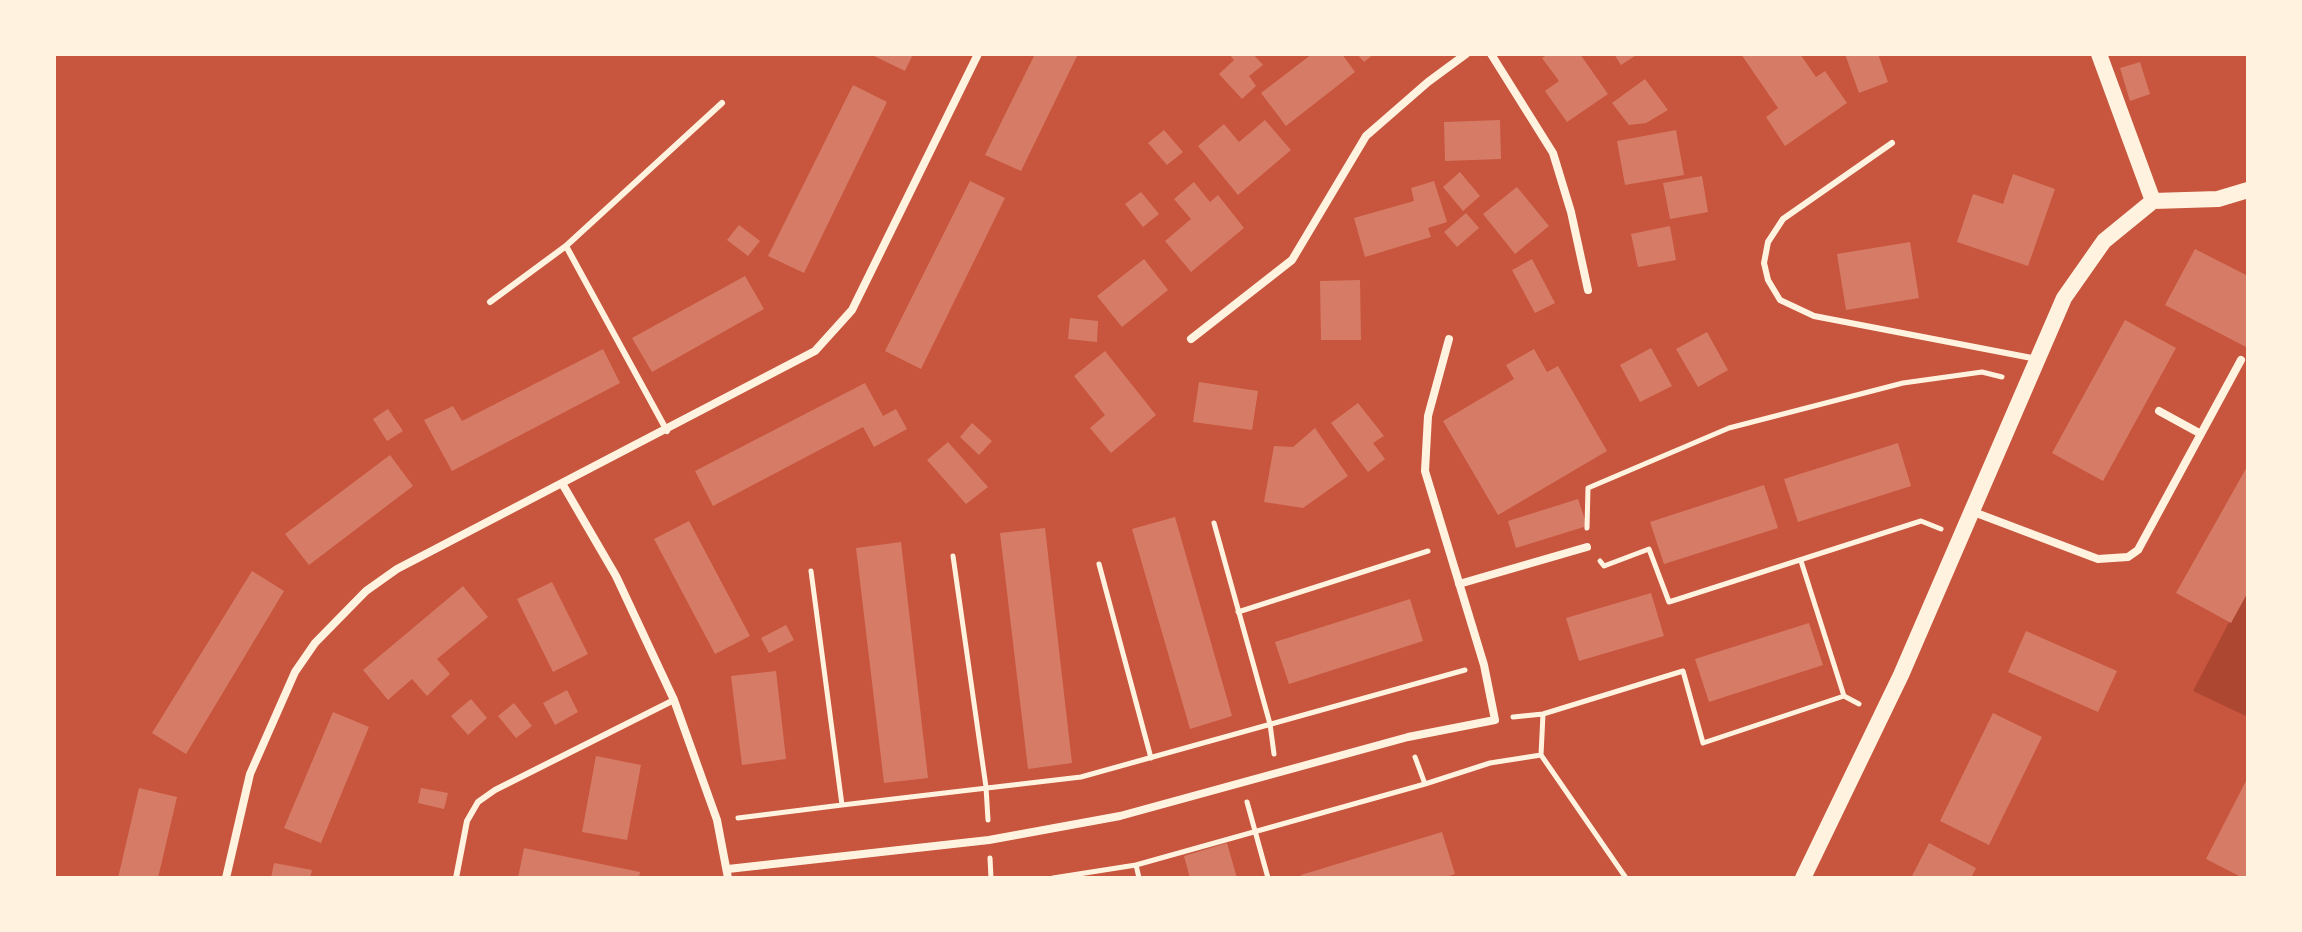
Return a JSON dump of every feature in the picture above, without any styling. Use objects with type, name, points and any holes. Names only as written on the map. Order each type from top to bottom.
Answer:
[{"type":"main road","points":[[2099,54],[2153,201]]},
{"type":"main road","points":[[1803,878],[1901,675],[2064,298],[2104,241],[2153,201],[2218,199],[2248,190]]},
{"type":"street","points":[[226,878],[250,774],[295,672],[315,643],[366,591],[397,569],[667,431],[815,351],[852,310],[978,54]]},
{"type":"street","points":[[1191,339],[1292,260],[1366,136],[1428,82],[1466,54]]},
{"type":"street","points":[[1491,54],[1553,153],[1571,212],[1588,290]]},
{"type":"street","points":[[563,485],[616,576],[674,700],[717,820],[728,874],[989,840],[1120,816],[1408,737],[1495,720],[1484,665],[1425,471],[1428,416],[1449,339]]},
{"type":"street","points":[[1971,511],[2098,559],[2128,557],[2138,550],[2241,360]]},
{"type":"street","points":[[2159,411],[2201,434]]},
{"type":"street","points":[[1459,584],[1587,547]]},
{"type":"lane","points":[[490,302],[566,246],[722,103]]},
{"type":"lane","points":[[1892,143],[1783,219],[1768,242],[1764,263],[1768,280],[1780,300],[1814,316],[2037,359]]},
{"type":"lane","points":[[566,246],[667,431]]},
{"type":"lane","points":[[456,878],[467,821],[478,802],[495,790],[674,700]]},
{"type":"path","points":[[1932,525],[1921,521],[1669,602],[1649,549],[1604,566],[1587,547],[1588,488],[1729,428],[1903,383],[1982,372],[1993,375]]},
{"type":"path","points":[[1214,523],[1270,724],[1273,747]]},
{"type":"path","points":[[1238,612],[1448,547]]},
{"type":"path","points":[[953,556],[986,787],[991,878]]},
{"type":"path","points":[[1495,720],[1543,714],[1683,671],[1703,743],[1847,698],[1801,561]]},
{"type":"path","points":[[1099,564],[1151,758]]},
{"type":"path","points":[[811,571],[842,805]]},
{"type":"path","points":[[717,820],[1081,777],[1484,665]]},
{"type":"path","points":[[1543,714],[1541,755],[1626,878]]},
{"type":"path","points":[[1408,737],[1425,784]]},
{"type":"path","points":[[1053,878],[1136,865],[1490,763],[1541,755]]},
{"type":"path","points":[[1242,784],[1268,878]]},
{"type":"path","points":[[1136,865],[1139,878]]},
{"type":"shaded area","points":[[2248,586],[2248,717],[2193,691]]},
{"type":"building","points":[[870,54],[913,54],[905,71]]},
{"type":"building","points":[[1035,54],[1078,54],[1021,171],[985,155]]},
{"type":"building","points":[[1229,54],[1253,54],[1263,65],[1249,76],[1256,86],[1242,99],[1219,74],[1234,60]]},
{"type":"building","points":[[1312,54],[1342,54],[1355,72],[1286,126],[1261,93]]},
{"type":"building","points":[[1357,54],[1374,54],[1364,62]]},
{"type":"building","points":[[1548,54],[1580,54],[1608,94],[1567,122],[1545,91],[1559,81],[1542,58]]},
{"type":"building","points":[[1614,54],[1638,54],[1621,65]]},
{"type":"building","points":[[1741,54],[1800,54],[1816,77],[1825,71],[1847,103],[1785,146],[1766,117],[1778,108]]},
{"type":"building","points":[[1845,54],[1878,54],[1888,82],[1859,93]]},
{"type":"building","points":[[2140,62],[2150,94],[2130,101],[2120,68]]},
{"type":"building","points":[[1645,79],[1668,110],[1646,123],[1629,125],[1612,103]]},
{"type":"building","points":[[853,85],[887,102],[804,273],[768,256]]},
{"type":"building","points":[[1265,120],[1291,150],[1238,195],[1198,146],[1224,124],[1239,142]]},
{"type":"building","points":[[1500,120],[1501,159],[1445,161],[1444,122]]},
{"type":"building","points":[[1164,130],[1183,152],[1167,165],[1148,143]]},
{"type":"building","points":[[1676,130],[1684,175],[1625,185],[1617,141]]},
{"type":"building","points":[[1460,172],[1480,196],[1463,211],[1443,187]]},
{"type":"building","points":[[2013,174],[2055,189],[2028,266],[1957,242],[1973,194],[2003,204]]},
{"type":"building","points":[[1702,176],[1708,212],[1670,219],[1663,183]]},
{"type":"building","points":[[970,181],[1005,198],[921,369],[885,351]]},
{"type":"building","points":[[1434,181],[1447,222],[1428,228],[1431,237],[1365,257],[1354,218],[1414,201],[1411,188]]},
{"type":"building","points":[[1194,182],[1210,202],[1218,195],[1244,228],[1191,272],[1165,241],[1191,219],[1174,199]]},
{"type":"building","points":[[1517,187],[1549,226],[1515,254],[1483,214]]},
{"type":"building","points":[[1141,192],[1159,214],[1143,227],[1125,204]]},
{"type":"building","points":[[1466,213],[1479,228],[1457,247],[1444,232]]},
{"type":"building","points":[[739,225],[760,241],[748,256],[727,240]]},
{"type":"building","points":[[1670,226],[1676,260],[1638,267],[1631,234]]},
{"type":"building","points":[[1910,242],[1919,298],[1846,310],[1837,254]]},
{"type":"building","points":[[2195,249],[2248,276],[2248,348],[2165,305]]},
{"type":"building","points":[[1144,259],[1168,290],[1122,327],[1097,296]]},
{"type":"building","points":[[1532,259],[1555,303],[1535,313],[1512,270]]},
{"type":"building","points":[[745,276],[764,309],[652,372],[632,338]]},
{"type":"building","points":[[1360,280],[1361,340],[1321,340],[1320,281]]},
{"type":"building","points":[[1070,318],[1098,321],[1097,342],[1068,339]]},
{"type":"building","points":[[2125,320],[2176,348],[2103,481],[2052,453]]},
{"type":"building","points":[[1707,332],[1728,370],[1698,387],[1676,349]]},
{"type":"building","points":[[1651,348],[1672,386],[1640,402],[1620,365]]},
{"type":"building","points":[[603,349],[620,383],[452,471],[424,420],[453,406],[462,421]]},
{"type":"building","points":[[1534,349],[1547,372],[1558,366],[1607,451],[1498,515],[1443,421],[1514,379],[1506,365]]},
{"type":"building","points":[[1105,351],[1156,415],[1111,453],[1090,428],[1105,415],[1074,376]]},
{"type":"building","points":[[1199,382],[1258,391],[1252,430],[1193,422]]},
{"type":"building","points":[[865,383],[883,416],[896,409],[907,429],[874,447],[863,427],[713,506],[695,471]]},
{"type":"building","points":[[1358,403],[1384,436],[1373,443],[1385,459],[1368,472],[1331,423]]},
{"type":"building","points":[[388,409],[403,431],[387,441],[373,419]]},
{"type":"building","points":[[972,423],[992,441],[979,455],[960,437]]},
{"type":"building","points":[[1315,428],[1348,476],[1303,508],[1264,502],[1274,446],[1293,447]]},
{"type":"building","points":[[948,442],[988,487],[966,504],[927,460]]},
{"type":"building","points":[[1898,443],[1911,486],[1798,522],[1784,479]]},
{"type":"building","points":[[390,455],[413,486],[309,565],[285,534]]},
{"type":"building","points":[[2248,465],[2248,592],[2231,623],[2176,593]]},
{"type":"building","points":[[1764,485],[1778,528],[1664,564],[1650,522]]},
{"type":"building","points":[[1578,499],[1587,526],[1516,548],[1508,521]]},
{"type":"building","points":[[1175,517],[1232,716],[1190,729],[1132,529]]},
{"type":"building","points":[[689,521],[750,636],[715,654],[654,539]]},
{"type":"building","points":[[1045,528],[1072,763],[1028,769],[1000,533]]},
{"type":"building","points":[[901,542],[928,778],[884,783],[856,548]]},
{"type":"building","points":[[252,571],[284,591],[186,754],[152,733]]},
{"type":"building","points":[[552,582],[588,654],[553,672],[517,599]]},
{"type":"building","points":[[463,586],[488,617],[437,659],[450,674],[427,696],[412,679],[388,700],[363,670]]},
{"type":"building","points":[[1651,593],[1664,636],[1579,661],[1566,618]]},
{"type":"building","points":[[1410,599],[1423,641],[1289,684],[1275,642]]},
{"type":"building","points":[[1809,623],[1823,665],[1709,702],[1695,659]]},
{"type":"building","points":[[786,625],[794,640],[769,653],[761,638]]},
{"type":"building","points":[[2026,631],[2117,671],[2098,712],[2008,672]]},
{"type":"building","points":[[776,671],[786,759],[742,765],[731,676]]},
{"type":"building","points":[[567,690],[578,712],[555,725],[543,703]]},
{"type":"building","points":[[471,699],[487,718],[468,735],[451,716]]},
{"type":"building","points":[[514,703],[532,726],[516,738],[498,716]]},
{"type":"building","points":[[333,712],[369,727],[321,843],[284,828]]},
{"type":"building","points":[[1993,713],[2042,737],[1989,845],[1940,821]]},
{"type":"building","points":[[596,756],[641,765],[627,840],[582,832]]},
{"type":"building","points":[[2248,777],[2248,878],[2243,878],[2206,859]]},
{"type":"building","points":[[139,788],[177,797],[158,878],[118,878]]},
{"type":"building","points":[[421,788],[448,793],[444,809],[418,803]]},
{"type":"building","points":[[1442,832],[1455,874],[1443,878],[1302,878],[1301,875]]},
{"type":"building","points":[[1227,843],[1237,878],[1190,878],[1184,856]]},
{"type":"building","points":[[1929,843],[1976,868],[1971,878],[1911,878]]},
{"type":"building","points":[[524,848],[640,872],[639,878],[518,878]]},
{"type":"building","points":[[274,863],[312,870],[310,878],[271,878]]}]
